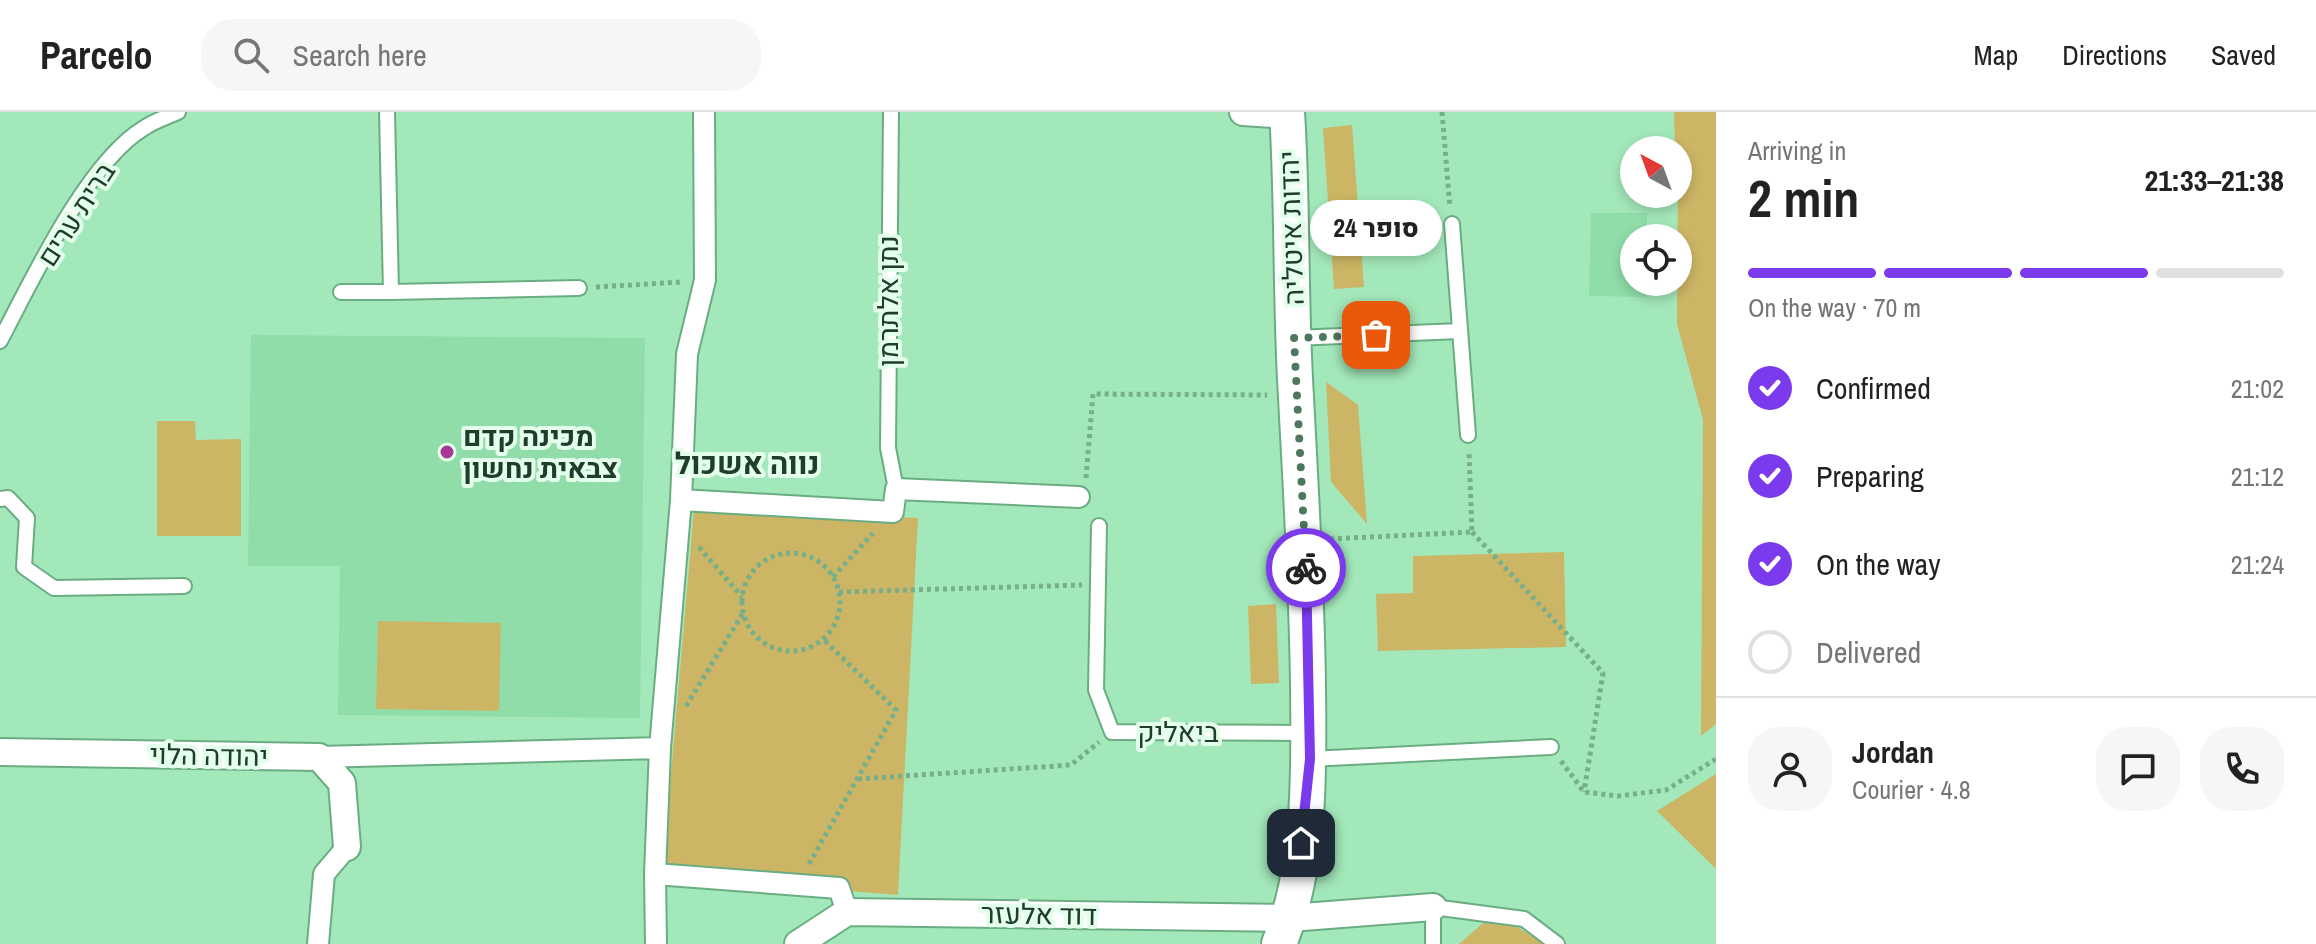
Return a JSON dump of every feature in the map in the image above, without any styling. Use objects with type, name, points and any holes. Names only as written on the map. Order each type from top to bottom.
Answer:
[{"type":"street","points":[[656,944],[655,874],[660,748],[681,500],[687,354],[705,280],[704,112]]},
{"type":"street","points":[[1243,112],[1287,114]]},
{"type":"street","name":"יהדות איטליה","points":[[1285,931],[1310,746],[1306,541],[1296,395],[1287,114]]},
{"type":"street","points":[[681,500],[893,512],[896,489],[1079,497]]},
{"type":"street","points":[[319,757],[660,748]]},
{"type":"street","name":"יהודה הלוי","points":[[0,752],[319,757]]},
{"type":"street","points":[[318,944],[324,874],[347,847],[342,783],[319,757]]},
{"type":"street","points":[[655,874],[839,888],[847,912],[798,944]]},
{"type":"street","name":"דוד אלעזר","points":[[847,912],[1285,931],[1433,907]]},
{"type":"lane","name":"ברית ערים","points":[[0,340],[68,217],[109,158],[143,128],[178,112]]},
{"type":"lane","points":[[387,112],[391,292]]},
{"type":"lane","name":"נתן אלתרמן","points":[[891,112],[888,448],[896,489]]},
{"type":"lane","points":[[1452,224],[1468,435]]},
{"type":"lane","points":[[341,292],[579,288]]},
{"type":"lane","points":[[1294,338],[1459,331]]},
{"type":"lane","points":[[0,499],[8,498],[27,518],[24,567],[54,588],[184,586]]},
{"type":"lane","name":"ביאליק","points":[[1099,526],[1096,690],[1112,732],[1310,746],[1551,747]]},
{"type":"lane","points":[[1433,944],[1433,907],[1524,919],[1557,944]]},
{"type":"path","points":[[1442,112],[1452,224]]},
{"type":"path","points":[[579,288],[705,280]]},
{"type":"path","points":[[1079,497],[1085,487],[1093,394],[1296,395]]},
{"type":"path","points":[[1468,435],[1472,532],[1603,673],[1584,792]]},
{"type":"path","points":[[833,577],[893,512]]},
{"type":"path","points":[[679,523],[742,598]]},
{"type":"path","points":[[1306,541],[1472,532]]},
{"type":"path","points":[[779,554],[809,556],[833,577],[839,592],[840,609],[823,639],[800,649],[775,648],[760,640],[743,613],[742,598],[754,570],[779,554]]},
{"type":"path","points":[[839,592],[1100,585]]},
{"type":"path","points":[[685,708],[743,613]]},
{"type":"path","points":[[797,885],[896,710],[823,639]]},
{"type":"path","points":[[857,779],[1071,765],[1112,732]]},
{"type":"path","points":[[1551,747],[1584,792],[1618,796],[1666,790],[1716,759]]},
{"type":"shaded area","points":[[1674,112],[1716,112],[1716,724],[1701,736],[1703,420],[1677,324],[1677,296],[1692,296],[1692,224],[1678,224],[1678,208],[1692,208],[1692,136],[1675,136]]},
{"type":"shaded area","points":[[1352,125],[1364,287],[1334,289],[1323,128]]},
{"type":"shaded area","points":[[1591,213],[1647,213],[1647,224],[1620,224],[1620,296],[1646,297],[1589,296]]},
{"type":"shaded area","name":"מכינה קדם צבאית נחשון","points":[[251,335],[645,338],[640,718],[338,715],[340,566],[248,566]]},
{"type":"shaded area","points":[[1326,382],[1358,405],[1367,524],[1331,482]]},
{"type":"shaded area","points":[[157,421],[195,421],[196,440],[241,439],[241,536],[157,536]]},
{"type":"shaded area","points":[[694,509],[918,518],[898,895],[662,876]]},
{"type":"shaded area","points":[[1564,552],[1566,647],[1378,651],[1376,594],[1413,593],[1413,556]]},
{"type":"shaded area","points":[[1276,604],[1279,683],[1251,684],[1248,606]]},
{"type":"shaded area","points":[[378,621],[501,623],[499,711],[376,709]]},
{"type":"shaded area","points":[[1716,774],[1716,869],[1657,811]]},
{"type":"shaded area","points":[[1483,923],[1512,924],[1545,944],[1459,944]]},
{"type":"way so far","points":[[1306,568],[1294,338],[1376,335]]},
{"type":"place","name":"סופר 24","points":[[1376,335]]},
{"type":"place","name":"מכינה קדם צבאית נחשון","points":[[447,452]]},
{"type":"district","name":"נווה אשכול","points":[[747,463]]},
{"type":"route","points":[[1301,843],[1310,759],[1306,568]]}]
